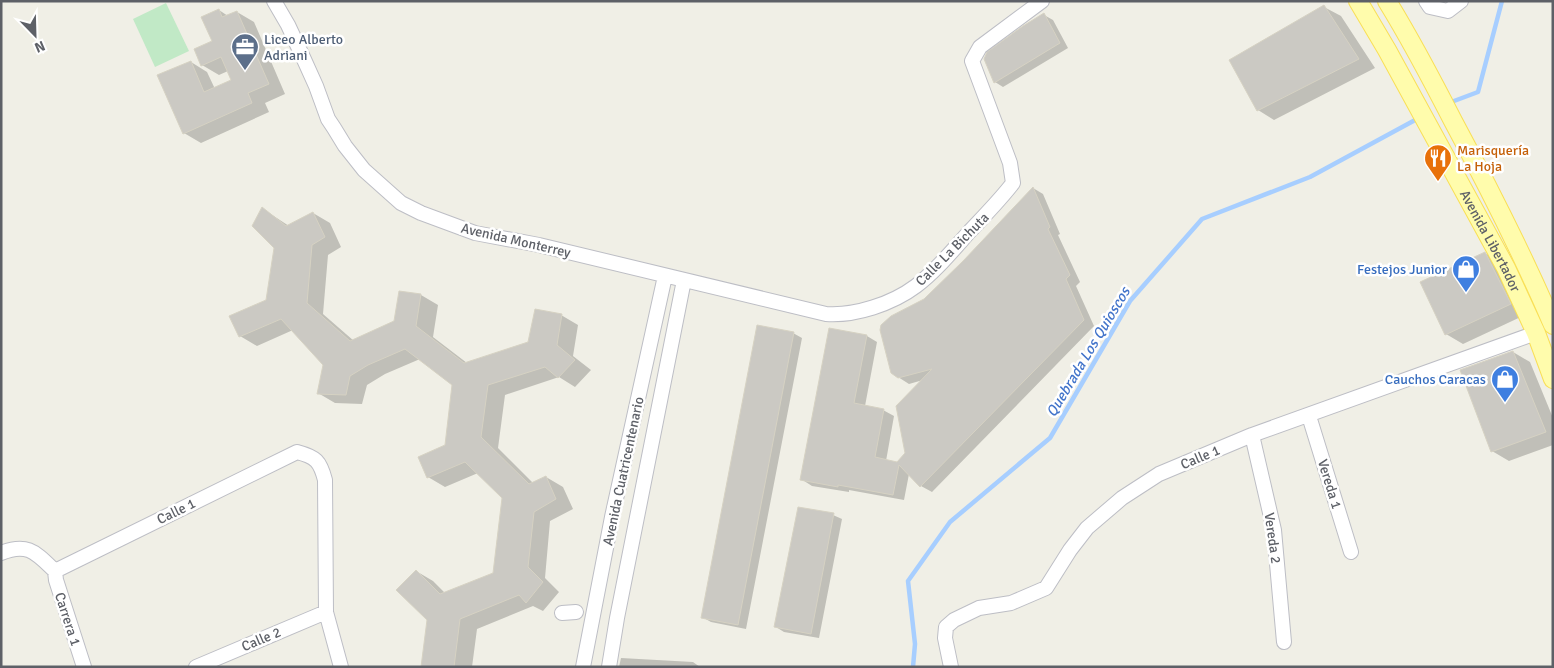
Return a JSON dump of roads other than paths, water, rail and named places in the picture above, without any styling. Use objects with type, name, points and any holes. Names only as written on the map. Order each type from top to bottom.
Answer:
[{"type":"main road","name":"Avenida Libertador","points":[[1358,1],[1387,50],[1506,268],[1536,333],[1553,379]]},
{"type":"main road","name":"Avenida Libertador","points":[[1387,1],[1408,35],[1466,144],[1525,260],[1553,325]]},
{"type":"street","name":"Avenida Monterrey","points":[[274,1],[302,55],[328,119],[341,140],[364,170],[401,203],[420,213],[476,233],[539,245],[665,276]]},
{"type":"street","name":"Calle La Bichuta","points":[[665,276],[826,314],[839,315],[880,304],[916,286],[940,264],[1014,183],[1010,163],[972,61],[980,47],[1042,1]]},
{"type":"street","points":[[1426,1],[1430,7],[1448,11],[1461,1]]},
{"type":"street","name":"Avenida Cuatricentenario","points":[[583,667],[612,517],[665,276]]},
{"type":"street","name":"Avenida Cuatricentenario","points":[[609,667],[684,280]]},
{"type":"street","name":"Calle 1","points":[[951,667],[945,638],[946,627],[954,620],[979,608],[1011,603],[1046,588],[1070,550],[1087,528],[1122,498],[1158,474],[1252,435],[1536,333]]},
{"type":"street","name":"Vereda 1","points":[[1309,416],[1351,552]]},
{"type":"street","name":"Vereda 2","points":[[1252,435],[1274,530],[1284,642]]},
{"type":"street","name":"Calle 1","points":[[55,570],[297,452],[312,456],[322,467],[325,480],[326,612]]},
{"type":"street","points":[[1,553],[14,548],[29,549],[55,570]]},
{"type":"street","name":"Carrera 1","points":[[55,570],[56,580],[84,667]]},
{"type":"street","points":[[326,612],[341,667]]},
{"type":"street","name":"Calle 2","points":[[196,667],[326,612]]},
{"type":"waterway","name":"Quebrada Los Quioscos","points":[[1454,101],[1478,92],[1502,1]]},
{"type":"waterway","name":"Quebrada Los Quioscos","points":[[913,667],[915,644],[908,581],[950,522],[1050,438],[1130,301],[1202,219],[1310,177],[1417,119]]},
{"type":"place","name":"Liceo Alberto Adriani","points":[[245,71]]},
{"type":"place","name":"Marisquería La Hoja","points":[[1438,182]]},
{"type":"place","name":"Festejos Junior","points":[[1466,293]]},
{"type":"place","name":"Cauchos Caracas","points":[[1505,403]]}]
